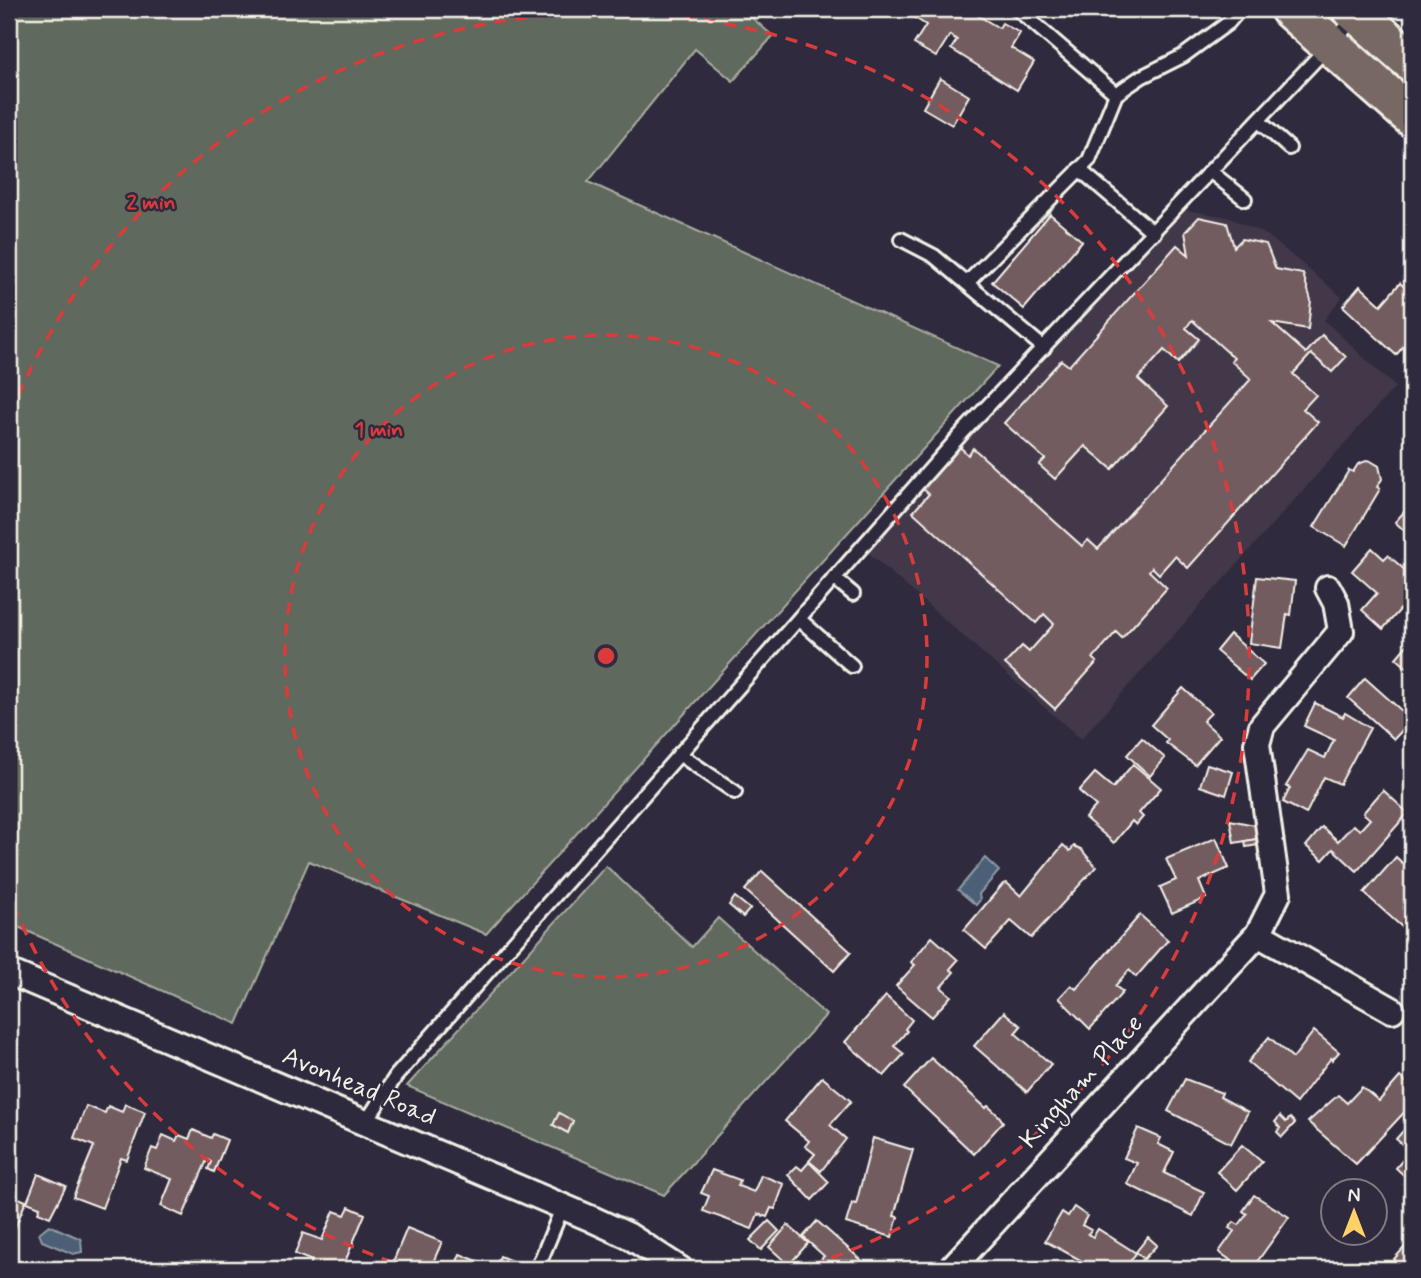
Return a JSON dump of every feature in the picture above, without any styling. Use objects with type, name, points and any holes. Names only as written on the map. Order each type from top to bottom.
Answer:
[{"type":"main road","points":[[1290,9],[1412,117]]},
{"type":"main road","points":[[1355,12],[1412,62]]},
{"type":"street","name":"Kingham Place","points":[[951,1269],[1258,934],[1278,894],[1257,744],[1262,726],[1341,631],[1336,603],[1328,588]]},
{"type":"street","points":[[1258,934],[1392,1010]]},
{"type":"street","name":"Avonhead Road","points":[[9,972],[563,1206],[629,1236],[680,1269]]},
{"type":"lane","points":[[1017,9],[1116,94]]},
{"type":"lane","points":[[967,283],[1089,160],[1116,94],[1141,76],[1183,55],[1228,23],[1240,9]]},
{"type":"lane","points":[[366,1122],[396,1076],[964,431],[1332,46],[1355,12]]},
{"type":"lane","points":[[1260,122],[1289,148]]},
{"type":"lane","points":[[1079,169],[1154,233]]},
{"type":"lane","points":[[1211,172],[1245,199]]},
{"type":"lane","points":[[901,239],[934,256],[1044,348]]},
{"type":"lane","points":[[834,578],[853,594]]},
{"type":"lane","points":[[799,619],[852,666]]},
{"type":"lane","points":[[679,754],[735,792]]},
{"type":"lane","points":[[537,1269],[563,1206]]},
{"type":"shaded area","points":[[9,9],[742,9],[773,36],[733,81],[695,49],[588,182],[998,366],[486,934],[309,861],[237,1024],[9,923]]},
{"type":"shaded area","points":[[1185,210],[1228,217],[1267,235],[1342,297],[1324,320],[1395,387],[1081,739],[865,550]]},
{"type":"shaded area","points":[[606,866],[692,947],[718,918],[826,1015],[664,1195],[407,1086]]},
{"type":"water","points":[[985,858],[999,871],[979,894],[980,900],[976,905],[958,890]]},
{"type":"water","points":[[49,1225],[81,1239],[82,1252],[73,1254],[42,1241],[39,1233]]},
{"type":"building","points":[[967,9],[999,28],[1002,23],[1020,33],[1011,48],[1034,62],[1017,90],[951,49],[957,40],[950,35],[936,57],[914,44],[926,25],[904,11]]},
{"type":"building","points":[[940,78],[969,96],[952,125],[923,108]]},
{"type":"building","points":[[1050,214],[1082,241],[1024,309],[992,282]]},
{"type":"building","points":[[1199,217],[1227,223],[1234,247],[1242,239],[1266,244],[1276,269],[1303,274],[1311,300],[1308,329],[1272,323],[1306,353],[1322,335],[1346,357],[1332,372],[1311,354],[1293,374],[1316,395],[1303,409],[1318,422],[1188,568],[1175,556],[1159,574],[1152,567],[1149,571],[1167,588],[1122,638],[1116,632],[1093,658],[1097,662],[1055,709],[1005,664],[1022,646],[1029,652],[1054,624],[1044,614],[1036,623],[913,512],[929,494],[923,489],[960,447],[968,455],[973,448],[1082,546],[1088,540],[1098,549],[1251,379],[1231,361],[1234,358],[1192,320],[1186,328],[1199,339],[1178,363],[1164,350],[1138,379],[1168,406],[1112,469],[1085,446],[1055,479],[1039,465],[1045,459],[1004,423],[1061,360],[1069,366],[1177,245],[1189,255],[1185,232]]},
{"type":"building","points":[[1400,283],[1412,294],[1412,337],[1396,355],[1343,306],[1360,286],[1381,305]]},
{"type":"building","points":[[1369,460],[1379,466],[1382,479],[1377,487],[1380,489],[1346,546],[1314,527],[1349,470],[1353,472],[1358,464]]},
{"type":"building","points":[[1412,503],[1412,538],[1395,522]]},
{"type":"building","points":[[1372,548],[1384,559],[1388,555],[1406,571],[1412,567],[1412,596],[1383,629],[1362,610],[1377,593],[1352,571]]},
{"type":"building","points":[[1257,577],[1295,581],[1291,615],[1287,614],[1282,648],[1249,643]]},
{"type":"building","points":[[1230,634],[1264,664],[1250,680],[1216,651]]},
{"type":"building","points":[[1412,639],[1412,672],[1396,658]]},
{"type":"building","points":[[1365,678],[1412,720],[1394,739],[1348,698]]},
{"type":"building","points":[[1183,688],[1211,713],[1203,721],[1220,736],[1195,765],[1166,743],[1168,740],[1151,725]]},
{"type":"building","points":[[1315,703],[1343,717],[1345,713],[1370,728],[1340,784],[1324,777],[1306,814],[1283,802],[1290,788],[1286,786],[1308,750],[1325,758],[1334,740],[1304,726]]},
{"type":"building","points":[[1142,738],[1165,758],[1150,776],[1127,755]]},
{"type":"building","points":[[1133,764],[1161,788],[1139,813],[1143,817],[1136,825],[1132,821],[1114,843],[1085,818],[1096,806],[1079,791],[1095,773],[1113,788]]},
{"type":"building","points":[[1207,764],[1233,772],[1226,795],[1200,786]]},
{"type":"building","points":[[1383,790],[1408,813],[1357,871],[1333,849],[1323,860],[1306,846],[1322,827],[1338,841],[1353,825],[1360,830],[1370,819],[1363,813]]},
{"type":"building","points":[[1230,820],[1255,825],[1257,839],[1234,843]]},
{"type":"building","points":[[1216,838],[1229,868],[1199,881],[1206,898],[1172,913],[1160,887],[1176,880],[1166,859]]},
{"type":"building","points":[[1257,839],[1258,845],[1246,847],[1245,841]]},
{"type":"building","points":[[1063,845],[1070,851],[1074,846],[1081,849],[1096,867],[1031,938],[1011,921],[986,949],[964,930],[1003,884],[1007,883],[1021,896]]},
{"type":"building","points":[[1396,857],[1412,872],[1412,936],[1364,893]]},
{"type":"building","points":[[762,871],[851,952],[834,971],[745,890]]},
{"type":"building","points":[[735,897],[750,909],[743,917],[729,905]]},
{"type":"building","points":[[1140,915],[1168,940],[1136,977],[1129,970],[1115,986],[1123,992],[1090,1029],[1059,998],[1071,985],[1076,989]]},
{"type":"building","points":[[932,937],[958,960],[950,969],[954,972],[941,987],[951,996],[932,1017],[896,986],[915,965],[911,962]]},
{"type":"building","points":[[886,996],[912,1020],[905,1029],[907,1031],[894,1046],[904,1054],[884,1076],[845,1042]]},
{"type":"building","points":[[1004,1012],[1021,1026],[1015,1033],[1051,1064],[1027,1092],[974,1046]]},
{"type":"building","points":[[1314,1031],[1339,1052],[1332,1060],[1331,1058],[1296,1103],[1248,1062],[1269,1037],[1293,1058]]},
{"type":"building","points":[[931,1058],[1003,1122],[974,1154],[904,1088]]},
{"type":"building","points":[[822,1077],[851,1101],[830,1125],[846,1139],[821,1171],[809,1161],[815,1154],[805,1146],[809,1141],[785,1121]]},
{"type":"building","points":[[1400,1077],[1412,1087],[1412,1104],[1356,1164],[1308,1122],[1338,1095],[1347,1103],[1362,1087],[1379,1101]]},
{"type":"building","points":[[1185,1079],[1222,1093],[1220,1097],[1248,1112],[1231,1144],[1168,1111]]},
{"type":"building","points":[[125,1104],[145,1112],[127,1160],[121,1158],[102,1208],[73,1197],[94,1146],[74,1138],[86,1106],[105,1113],[108,1106],[122,1112]]},
{"type":"building","points":[[1412,1112],[1412,1183],[1396,1168],[1410,1151],[1396,1139],[1411,1122],[1407,1118]]},
{"type":"building","points":[[559,1113],[573,1121],[568,1133],[553,1125]]},
{"type":"building","points":[[1280,1116],[1286,1122],[1290,1118],[1295,1123],[1282,1137],[1277,1132],[1280,1128],[1275,1122]]},
{"type":"building","points":[[1138,1128],[1161,1138],[1158,1144],[1174,1152],[1164,1173],[1204,1192],[1193,1216],[1127,1184],[1137,1163],[1124,1158]]},
{"type":"building","points":[[193,1130],[211,1138],[213,1134],[227,1140],[214,1172],[208,1169],[211,1162],[207,1160],[183,1216],[161,1206],[172,1179],[144,1168],[152,1148],[157,1150],[163,1135],[176,1141],[179,1135],[189,1139]]},
{"type":"building","points":[[873,1138],[913,1150],[894,1216],[898,1217],[892,1237],[846,1223],[852,1203],[856,1204]]},
{"type":"building","points":[[1242,1145],[1262,1162],[1237,1190],[1217,1172]]},
{"type":"building","points":[[809,1162],[829,1182],[812,1200],[788,1175],[797,1166],[802,1170]]},
{"type":"building","points":[[712,1170],[740,1180],[738,1186],[754,1192],[761,1175],[784,1184],[775,1209],[771,1208],[767,1217],[758,1214],[752,1229],[703,1211],[709,1196],[701,1193]]},
{"type":"building","points":[[38,1174],[66,1186],[50,1217],[38,1212],[40,1207],[27,1202]]},
{"type":"building","points":[[9,1194],[26,1201],[12,1235],[9,1234]]},
{"type":"building","points":[[1254,1195],[1289,1217],[1252,1269],[1243,1269],[1219,1252],[1234,1231],[1229,1228],[1234,1222],[1239,1225],[1247,1214],[1243,1211]]},
{"type":"building","points":[[349,1207],[365,1214],[342,1269],[308,1269],[312,1261],[295,1254],[303,1233],[322,1240],[334,1211],[345,1215]]},
{"type":"building","points":[[1074,1207],[1087,1216],[1082,1225],[1091,1230],[1088,1234],[1093,1237],[1098,1229],[1136,1253],[1125,1269],[1097,1269],[1045,1241],[1062,1212],[1068,1216]]},
{"type":"building","points":[[769,1221],[779,1231],[761,1250],[750,1240]]},
{"type":"building","points":[[817,1221],[868,1266],[866,1269],[801,1269],[809,1260],[815,1266],[824,1256],[803,1237]]},
{"type":"building","points":[[788,1225],[808,1243],[789,1265],[769,1247]]},
{"type":"building","points":[[407,1228],[442,1242],[430,1269],[390,1269]]},
{"type":"building","points":[[1148,1237],[1157,1245],[1144,1259],[1136,1252]]},
{"type":"building","points":[[1412,1239],[1412,1269],[1404,1269],[1394,1259]]},
{"type":"building","points":[[460,1254],[495,1268],[500,1256],[522,1265],[520,1269],[454,1269]]},
{"type":"building","points":[[1142,1260],[1151,1269],[1133,1269]]}]
